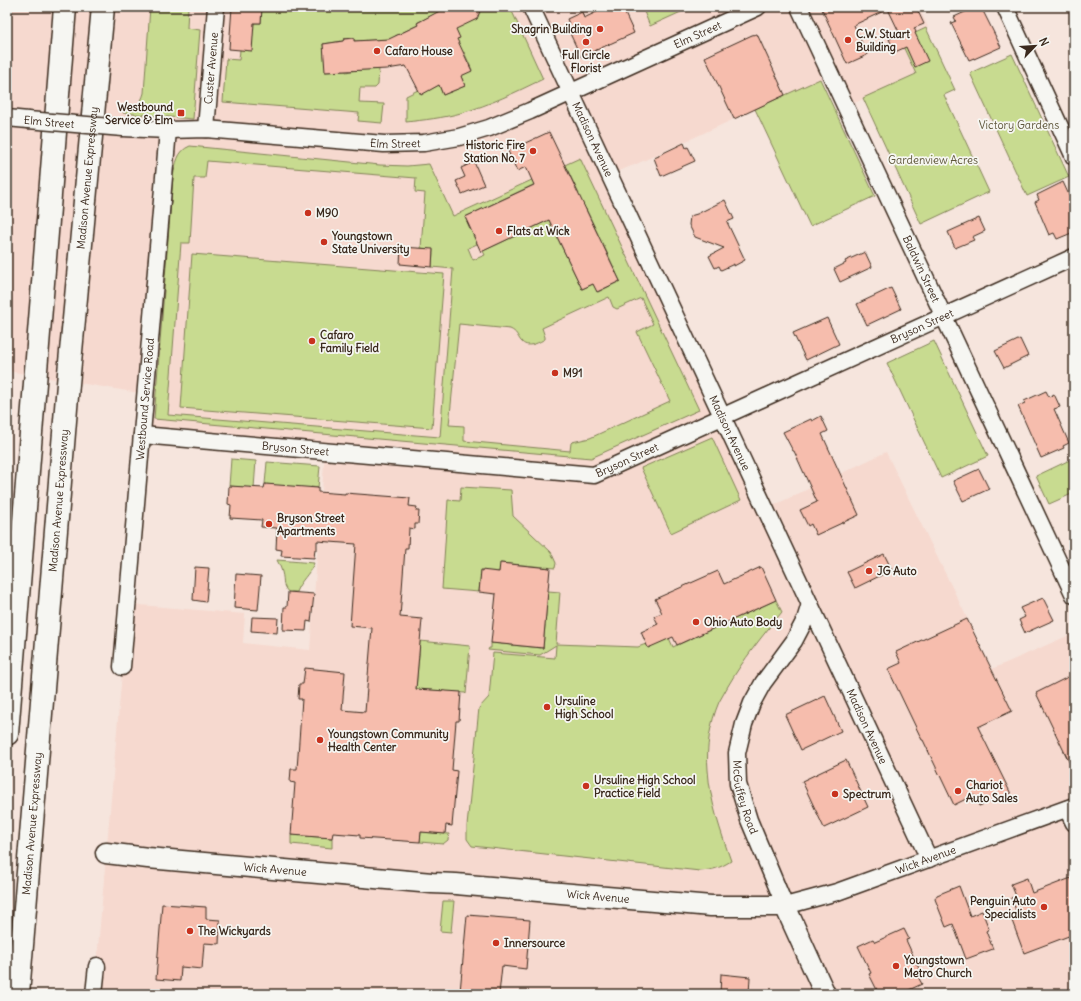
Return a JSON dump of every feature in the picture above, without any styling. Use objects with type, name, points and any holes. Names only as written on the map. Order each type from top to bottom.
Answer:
[{"type":"highway","points":[[7,734],[65,7]]},
{"type":"highway","name":"Madison Avenue Expressway","points":[[18,994],[68,384],[103,7]]},
{"type":"main road","name":"Wick Avenue","points":[[106,853],[432,883],[711,906],[785,906]]},
{"type":"main road","name":"McGuffey Road","points":[[785,906],[825,994]]},
{"type":"street","name":"Custer Avenue","points":[[206,128],[216,7]]},
{"type":"street","name":"Madison Avenue","points":[[531,7],[929,859]]},
{"type":"street","name":"Elm Street","points":[[7,118],[123,128],[168,130],[206,128],[384,144],[424,143],[459,137],[489,128],[571,93],[758,7]]},
{"type":"street","name":"Baldwin Street","points":[[799,7],[1074,595]]},
{"type":"street","points":[[1005,7],[1074,157]]},
{"type":"street","name":"Westbound Service Road","points":[[122,667],[168,130]]},
{"type":"street","name":"Bryson Street","points":[[142,435],[594,475],[1074,257]]},
{"type":"street","name":"McGuffey Road","points":[[785,906],[749,820],[738,784],[737,753],[744,724],[752,703],[762,683],[794,641],[805,620],[810,604]]},
{"type":"street","name":"Wick Avenue","points":[[785,906],[838,892],[929,859],[1072,813]]},
{"type":"street","points":[[94,994],[97,966]]},
{"type":"shaded area","points":[[7,7],[919,7],[928,27],[900,40],[916,74],[846,107],[830,75],[610,175],[766,509],[886,452],[992,669],[1074,633],[1074,990],[1065,994],[94,994],[128,604],[245,614],[243,643],[310,650],[325,451],[142,435],[145,394],[7,371]]},
{"type":"green space","points":[[150,7],[188,7],[187,28],[200,30],[193,119],[123,113],[124,110],[137,106],[144,93]]},
{"type":"green space","points":[[262,7],[290,9],[291,7],[449,8],[418,22],[418,25],[395,36],[396,39],[354,41],[354,38],[323,44],[326,72],[379,69],[378,85],[375,88],[360,88],[359,103],[384,104],[382,123],[358,121],[359,113],[223,102],[226,59],[239,60],[240,50],[254,23],[261,23]]},
{"type":"green space","points":[[510,7],[543,79],[503,98],[472,110],[434,119],[406,122],[406,96],[418,90],[421,94],[439,85],[443,95],[465,86],[461,76],[472,70],[464,52],[452,57],[455,26],[477,19],[480,11],[475,8]]},
{"type":"green space","points":[[642,7],[692,7],[650,26]]},
{"type":"green space","name":"Gardenview Acres","points":[[926,28],[955,90],[944,95],[989,192],[921,224],[863,98],[916,74],[900,40]]},
{"type":"green space","name":"Victory Gardens","points":[[1012,54],[1069,177],[1027,196],[970,73]]},
{"type":"green space","points":[[820,79],[875,196],[810,226],[755,109]]},
{"type":"green space","points":[[190,146],[380,165],[407,166],[429,164],[453,216],[580,158],[699,410],[591,458],[154,419],[173,176],[178,158],[182,151]],"holes":[[[207,161],[416,178],[415,192],[425,193],[421,248],[433,250],[432,267],[453,269],[440,437],[168,415],[181,243],[190,243],[194,178],[205,178]],[[567,169],[585,210],[586,209],[598,234],[602,246],[604,246],[620,281],[598,292],[593,284],[582,289],[549,220],[483,251],[485,255],[473,260],[468,248],[477,244],[465,217]],[[609,297],[613,307],[617,309],[641,298],[653,324],[637,332],[670,401],[590,438],[572,442],[570,451],[464,441],[464,426],[449,425],[459,324],[510,329],[516,333],[521,341],[526,345],[536,344],[545,339],[542,328]]]},
{"type":"green space","name":"Cafaro Family Field","points":[[192,254],[444,274],[432,428],[181,408]]},
{"type":"green space","points":[[934,341],[988,456],[941,478],[887,363]]},
{"type":"green space","points":[[712,437],[741,500],[671,533],[641,468]]},
{"type":"green space","points":[[1074,458],[1074,493],[1049,504],[1036,476]]},
{"type":"green space","points":[[231,459],[256,461],[254,488],[229,486]]},
{"type":"green space","points":[[267,462],[320,466],[318,488],[311,487],[311,490],[265,484]]},
{"type":"green space","points":[[461,487],[511,490],[513,516],[551,552],[556,563],[555,568],[501,563],[499,572],[481,571],[479,592],[442,589],[448,500],[460,501]]},
{"type":"green space","points":[[277,560],[314,563],[296,592],[289,593],[285,587],[282,570]]},
{"type":"green space","points":[[548,591],[560,592],[556,644],[638,647],[669,638],[673,647],[776,600],[782,612],[753,648],[728,686],[719,702],[713,718],[709,736],[708,762],[711,794],[716,817],[731,861],[716,868],[700,871],[472,846],[467,839],[479,708],[489,697],[493,653],[555,658],[556,645],[540,655],[488,650],[491,648],[491,643],[543,648]]},
{"type":"green space","points":[[420,641],[470,646],[466,694],[416,689]]},
{"type":"green space","points":[[421,832],[449,834],[448,840],[443,844],[420,842]]},
{"type":"green space","points":[[291,835],[332,838],[332,848],[291,844]]},
{"type":"green space","points":[[443,901],[454,901],[451,932],[440,931]]},
{"type":"building","points":[[232,7],[262,7],[261,23],[254,23],[252,51],[229,49]]},
{"type":"building","name":"Cafaro House","points":[[447,7],[472,7],[480,11],[477,19],[456,29],[460,38],[457,39],[472,71],[461,76],[465,86],[443,95],[439,85],[421,95],[406,66],[387,69],[325,72],[323,44],[354,38],[354,41],[389,39],[418,25],[417,23]]},
{"type":"building","name":"Shagrin Building","points":[[607,7],[622,7],[634,33],[581,57],[566,25],[569,24],[567,19],[582,12],[584,18]]},
{"type":"building","points":[[821,7],[916,7],[924,24],[914,28],[915,33],[928,61],[915,67],[906,47],[895,52],[889,39],[900,34],[888,9],[854,25],[867,55],[847,64]]},
{"type":"building","points":[[976,7],[981,7],[1001,47],[969,60],[951,23],[956,21],[954,17]]},
{"type":"building","points":[[757,34],[785,95],[734,119],[705,57]]},
{"type":"building","name":"Flats at Wick","points":[[549,132],[620,281],[597,292],[593,284],[582,289],[549,220],[481,252],[465,217],[534,185],[526,167],[517,171],[508,151]]},
{"type":"building","points":[[684,143],[686,148],[688,147],[695,161],[661,176],[654,158]]},
{"type":"building","points":[[474,162],[484,185],[462,194],[456,181],[465,177],[461,168]]},
{"type":"building","points":[[1063,182],[1074,206],[1074,232],[1057,239],[1054,233],[1049,235],[1035,202],[1039,200],[1037,195]]},
{"type":"building","points":[[725,200],[734,219],[727,222],[745,260],[734,266],[734,264],[721,270],[719,266],[715,268],[709,256],[724,248],[695,237],[689,225],[690,216]]},
{"type":"building","points":[[979,218],[985,231],[972,237],[974,240],[955,248],[948,232]]},
{"type":"building","points":[[401,247],[433,249],[432,267],[400,264]]},
{"type":"building","points":[[865,252],[872,267],[840,282],[834,269],[846,263],[845,261]]},
{"type":"building","points":[[891,288],[901,309],[867,325],[857,304]]},
{"type":"building","points":[[827,318],[839,344],[806,360],[793,333]]},
{"type":"building","points":[[1020,339],[1028,356],[1004,368],[995,351]]},
{"type":"building","points":[[1046,391],[1049,397],[1054,394],[1060,407],[1054,409],[1069,443],[1063,446],[1064,448],[1041,458],[1018,406],[1025,403],[1024,401]]},
{"type":"building","points":[[821,416],[828,431],[822,434],[859,515],[816,535],[811,524],[808,526],[800,510],[817,502],[794,451],[783,432]]},
{"type":"building","points":[[979,469],[989,489],[963,501],[953,481]]},
{"type":"building","points":[[265,484],[318,488],[318,492],[410,498],[409,506],[417,507],[416,511],[419,511],[418,524],[415,524],[415,529],[409,528],[408,548],[405,548],[400,617],[422,619],[416,689],[461,692],[459,721],[456,721],[452,770],[457,771],[452,826],[446,825],[445,834],[421,832],[420,842],[360,838],[360,835],[333,833],[332,838],[291,835],[295,783],[290,782],[291,769],[297,769],[302,699],[298,699],[299,684],[303,684],[305,668],[345,672],[342,710],[365,712],[372,628],[350,626],[356,544],[317,541],[317,549],[315,549],[314,558],[281,556],[282,550],[276,549],[277,528],[261,527],[262,520],[230,518],[231,505],[228,504],[229,486],[264,488]]},
{"type":"building","name":"JG Auto","points":[[884,554],[892,570],[855,588],[847,572]]},
{"type":"building","points":[[500,563],[550,568],[543,648],[491,643],[496,594],[479,592],[481,570],[499,572]]},
{"type":"building","points":[[195,567],[209,568],[206,602],[193,600]]},
{"type":"building","name":"Ohio Auto Body","points":[[761,567],[776,600],[677,645],[673,637],[648,648],[641,632],[658,624],[654,616],[662,613],[655,599],[718,571],[724,584]]},
{"type":"building","points":[[236,574],[261,576],[258,610],[234,608]]},
{"type":"building","points":[[288,592],[314,594],[311,622],[307,621],[306,631],[283,630],[284,607],[287,607]]},
{"type":"building","points":[[1043,598],[1054,620],[1025,633],[1019,620],[1025,617],[1020,608]]},
{"type":"building","points":[[252,617],[278,618],[277,633],[251,631]]},
{"type":"building","points":[[967,619],[1012,711],[978,727],[1011,794],[979,806],[974,795],[954,805],[888,669],[901,663],[896,652]]},
{"type":"building","points":[[1074,674],[1074,772],[1036,693]]},
{"type":"building","points":[[825,696],[841,731],[801,750],[785,715]]},
{"type":"building","name":"Spectrum","points":[[846,760],[868,807],[824,828],[802,781]]},
{"type":"building","name":"Penguin Auto Specialists","points":[[1027,878],[1032,893],[1071,878],[1074,885],[1074,934],[1024,953],[1011,918],[1018,915],[1011,898],[1016,896],[1011,884]]},
{"type":"building","points":[[959,886],[970,916],[982,911],[989,929],[986,931],[993,949],[966,959],[953,924],[946,927],[935,899],[937,895]]},
{"type":"building","name":"The Wickyards","points":[[162,904],[206,907],[206,919],[220,920],[219,944],[204,943],[202,969],[181,967],[180,981],[156,979]]},
{"type":"building","name":"Innersource","points":[[467,915],[530,920],[526,969],[502,966],[499,994],[460,992]]},
{"type":"building","name":"Youngstown Metro Church","points":[[904,929],[909,939],[906,940],[921,973],[917,975],[922,984],[900,994],[879,994],[858,946],[873,939],[875,942]]},
{"type":"building","points":[[721,974],[750,977],[749,994],[720,994]]},
{"type":"place","name":"Shagrin Building","points":[[600,29]]},
{"type":"place","name":"C.W. Stuart Building","points":[[848,40]]},
{"type":"place","name":"Full Circle Florist","points":[[586,42]]},
{"type":"place","name":"Cafaro House","points":[[377,51]]},
{"type":"place","name":"Westbound Service & Elm","points":[[181,113]]},
{"type":"place","name":"Historic Fire Station No. 7","points":[[533,151]]},
{"type":"place","name":"M90","points":[[308,213]]},
{"type":"place","name":"Flats at Wick","points":[[499,231]]},
{"type":"place","name":"Youngstown State University","points":[[324,242]]},
{"type":"place","name":"Cafaro Family Field","points":[[312,341]]},
{"type":"place","name":"M91","points":[[555,373]]},
{"type":"place","name":"Bryson Street Apartments","points":[[269,524]]},
{"type":"place","name":"JG Auto","points":[[869,571]]},
{"type":"place","name":"Ohio Auto Body","points":[[696,622]]},
{"type":"place","name":"Ursuline High School","points":[[547,707]]},
{"type":"place","name":"Youngstown Community Health Center","points":[[320,740]]},
{"type":"place","name":"Ursuline High School Practice Field","points":[[586,786]]},
{"type":"place","name":"Chariot Auto Sales","points":[[958,791]]},
{"type":"place","name":"Spectrum","points":[[835,794]]},
{"type":"place","name":"Penguin Auto Specialists","points":[[1044,907]]},
{"type":"place","name":"The Wickyards","points":[[190,931]]},
{"type":"place","name":"Innersource","points":[[496,943]]},
{"type":"place","name":"Youngstown Metro Church","points":[[896,966]]}]
